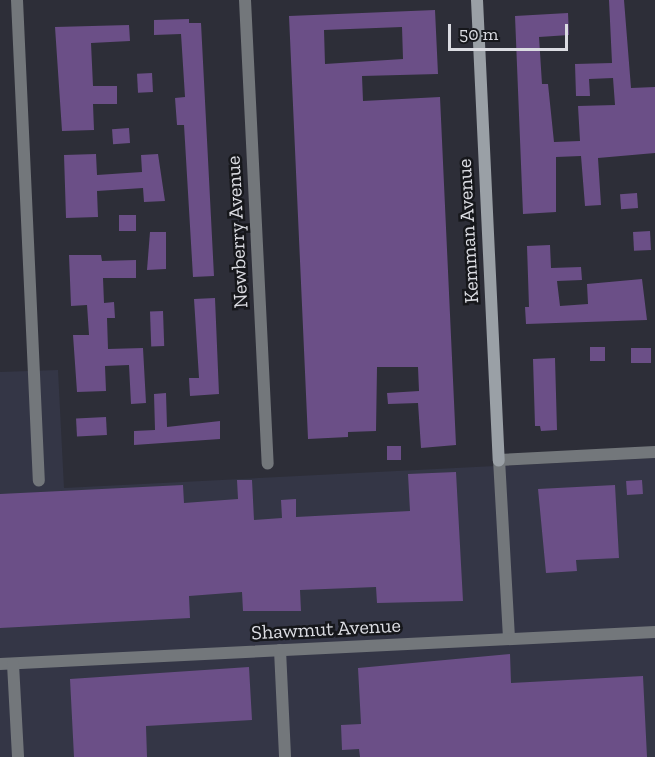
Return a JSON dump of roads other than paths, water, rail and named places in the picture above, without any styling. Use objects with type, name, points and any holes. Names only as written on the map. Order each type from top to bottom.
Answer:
[{"type":"street","points":[[28,0],[16,0],[39,480]]},
{"type":"street","name":"Newberry Avenue","points":[[245,0],[268,463]]},
{"type":"street","name":"Kemman Avenue","points":[[477,0],[499,460]]},
{"type":"street","points":[[509,638],[499,460],[655,452]]},
{"type":"street","name":"Shawmut Avenue","points":[[0,664],[655,632]]},
{"type":"street","points":[[280,650],[285,757]]},
{"type":"street","points":[[13,664],[18,757]]}]
